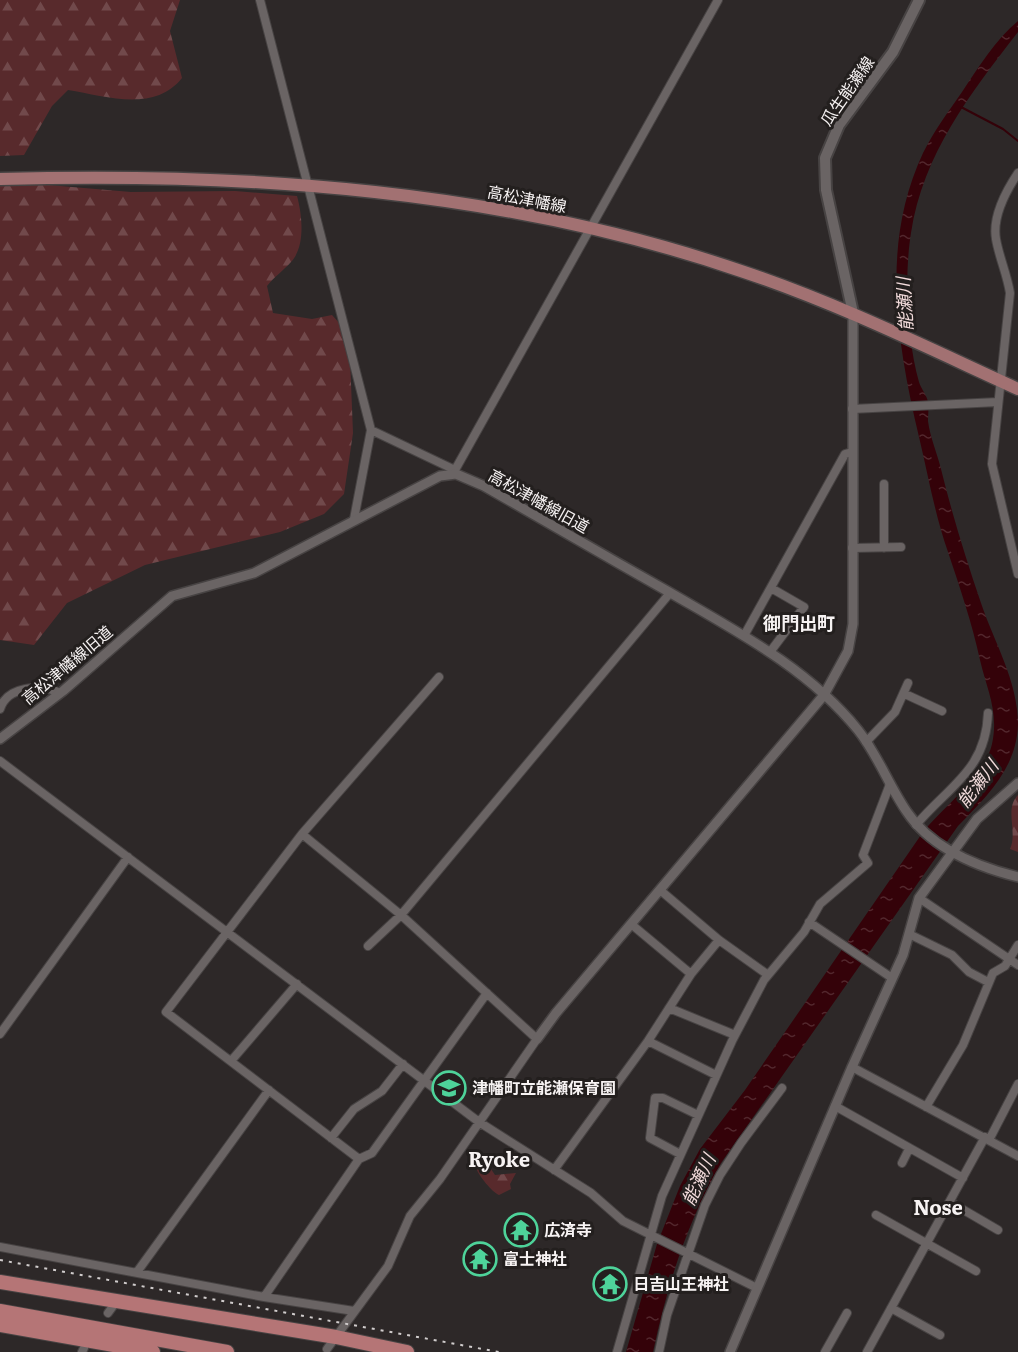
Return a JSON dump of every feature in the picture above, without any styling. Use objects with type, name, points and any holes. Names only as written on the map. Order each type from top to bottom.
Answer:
[{"type":"highway","points":[[0,1282],[112,1308],[336,1337],[407,1352]]},
{"type":"highway","points":[[0,1311],[227,1352]]},
{"type":"highway","points":[[0,1325],[153,1352]]},
{"type":"main road","name":"瓜生能瀬線","points":[[853,313],[826,190],[825,158],[839,125],[887,60],[920,0]]},
{"type":"main road","name":"高松津幡線","points":[[0,179],[85,177],[310,185],[478,206],[592,228],[740,270],[882,325],[1018,389]]},
{"type":"street","points":[[260,0],[310,185],[371,430],[354,519]]},
{"type":"street","points":[[371,430],[456,472],[718,0]]},
{"type":"street","points":[[1018,173],[998,214],[996,226],[996,238],[1008,276],[1010,293],[992,464],[1018,574]]},
{"type":"street","points":[[327,1349],[388,1266],[410,1216],[537,1039],[824,695],[848,651],[853,624],[853,313]]},
{"type":"street","points":[[852,409],[998,402]]},
{"type":"street","points":[[745,634],[845,454],[852,452]]},
{"type":"street","name":"高松津幡線旧道","points":[[0,739],[60,693],[171,596],[254,573],[354,519],[440,476],[456,472],[745,634],[770,652],[824,695],[859,730],[918,827],[951,851],[998,872],[1018,877]]},
{"type":"street","points":[[884,484],[884,548]]},
{"type":"street","points":[[852,549],[901,547]]},
{"type":"street","points":[[770,652],[804,607],[771,588]]},
{"type":"street","points":[[368,946],[401,915],[670,593]]},
{"type":"street","points":[[359,1159],[166,1012],[302,834],[439,677]]},
{"type":"street","points":[[866,742],[888,721],[905,694],[908,683]]},
{"type":"street","points":[[0,709],[5,698],[17,691],[50,688],[60,693]]},
{"type":"street","points":[[905,694],[942,711]]},
{"type":"street","points":[[918,827],[975,763],[984,743],[988,713]]},
{"type":"street","points":[[0,761],[479,1122],[591,1193],[623,1221],[757,1288]]},
{"type":"street","points":[[730,1352],[835,1106],[903,955],[920,898],[951,851],[977,819],[1018,783]]},
{"type":"street","points":[[617,1352],[651,1237],[680,1154],[735,1035],[768,975],[804,932],[820,904],[868,864],[863,855],[890,784]]},
{"type":"street","points":[[302,834],[401,915],[537,1039]]},
{"type":"street","points":[[0,1034],[128,857]]},
{"type":"street","points":[[660,890],[718,940],[768,975]]},
{"type":"street","points":[[920,898],[1018,965]]},
{"type":"street","points":[[809,922],[892,978]]},
{"type":"street","points":[[631,924],[691,974]]},
{"type":"street","points":[[909,934],[952,955],[969,972],[988,982]]},
{"type":"street","points":[[554,1170],[648,1041],[691,974],[718,940]]},
{"type":"street","points":[[926,1107],[963,1045],[993,973],[1005,966],[1018,945]]},
{"type":"street","points":[[231,1061],[297,984]]},
{"type":"street","points":[[264,1297],[359,1159],[372,1153],[487,993]]},
{"type":"street","points":[[669,1008],[735,1035]]},
{"type":"street","points":[[648,1041],[716,1075]]},
{"type":"street","points":[[331,1138],[354,1109],[382,1091],[402,1064]]},
{"type":"street","points":[[852,1067],[1018,1156]]},
{"type":"street","points":[[869,1351],[963,1178],[1018,1084]]},
{"type":"street","points":[[659,1352],[667,1316],[705,1205],[720,1175],[782,1088]]},
{"type":"street","points":[[137,1272],[269,1090]]},
{"type":"street","points":[[680,1154],[650,1138],[656,1098],[663,1098],[698,1115]]},
{"type":"street","points":[[835,1106],[963,1178]]},
{"type":"street","points":[[902,1163],[909,1149]]},
{"type":"street","points":[[950,1202],[999,1230]]},
{"type":"street","points":[[876,1215],[976,1271]]},
{"type":"street","points":[[0,1247],[264,1297],[354,1311]]},
{"type":"street","points":[[891,1308],[940,1335]]},
{"type":"street","points":[[825,1352],[847,1313]]},
{"type":"green space","points":[[0,0],[180,0],[170,31],[182,78],[171,89],[144,99],[113,98],[68,90],[52,106],[24,155],[0,156]]},
{"type":"green space","points":[[25,183],[131,192],[235,191],[297,196],[302,230],[301,239],[291,262],[267,286],[273,313],[312,319],[332,315],[341,325],[350,359],[353,433],[344,494],[324,514],[280,532],[145,565],[67,603],[34,645],[0,640],[0,184]]},
{"type":"green space","points":[[1018,795],[1018,852],[1010,849],[1013,835],[1012,807]]},
{"type":"green space","points":[[476,1168],[491,1169],[495,1175],[516,1173],[510,1184],[511,1189],[499,1195],[486,1183]]},
{"type":"water","name":"能瀬川","points":[[1018,21],[1018,32],[966,102],[937,151],[926,177],[911,233],[907,288],[912,347],[919,382],[928,402],[930,433],[970,570],[1014,692],[1018,724],[1012,754],[998,780],[958,826],[721,1163],[688,1231],[665,1303],[653,1352],[626,1352],[657,1244],[680,1186],[700,1149],[745,1090],[923,832],[981,768],[992,744],[994,722],[991,701],[970,619],[939,524],[911,402],[899,330],[897,259],[901,223],[910,188],[923,153],[941,122],[988,54]]},
{"type":"waterway","points":[[961,107],[1003,129],[1018,141]]},
{"type":"railway","points":[[0,1260],[499,1352]]},
{"type":"place","name":"津幡町立能瀬保育園","points":[[449,1088]]},
{"type":"place","name":"広済寺","points":[[521,1230]]},
{"type":"place","name":"富士神社","points":[[480,1259]]},
{"type":"place","name":"日吉山王神社","points":[[610,1284]]},
{"type":"district","name":"御門出町","points":[[799,624]]},
{"type":"district","name":"Ryoke","points":[[499,1160]]},
{"type":"district","name":"Nose","points":[[938,1208]]}]
